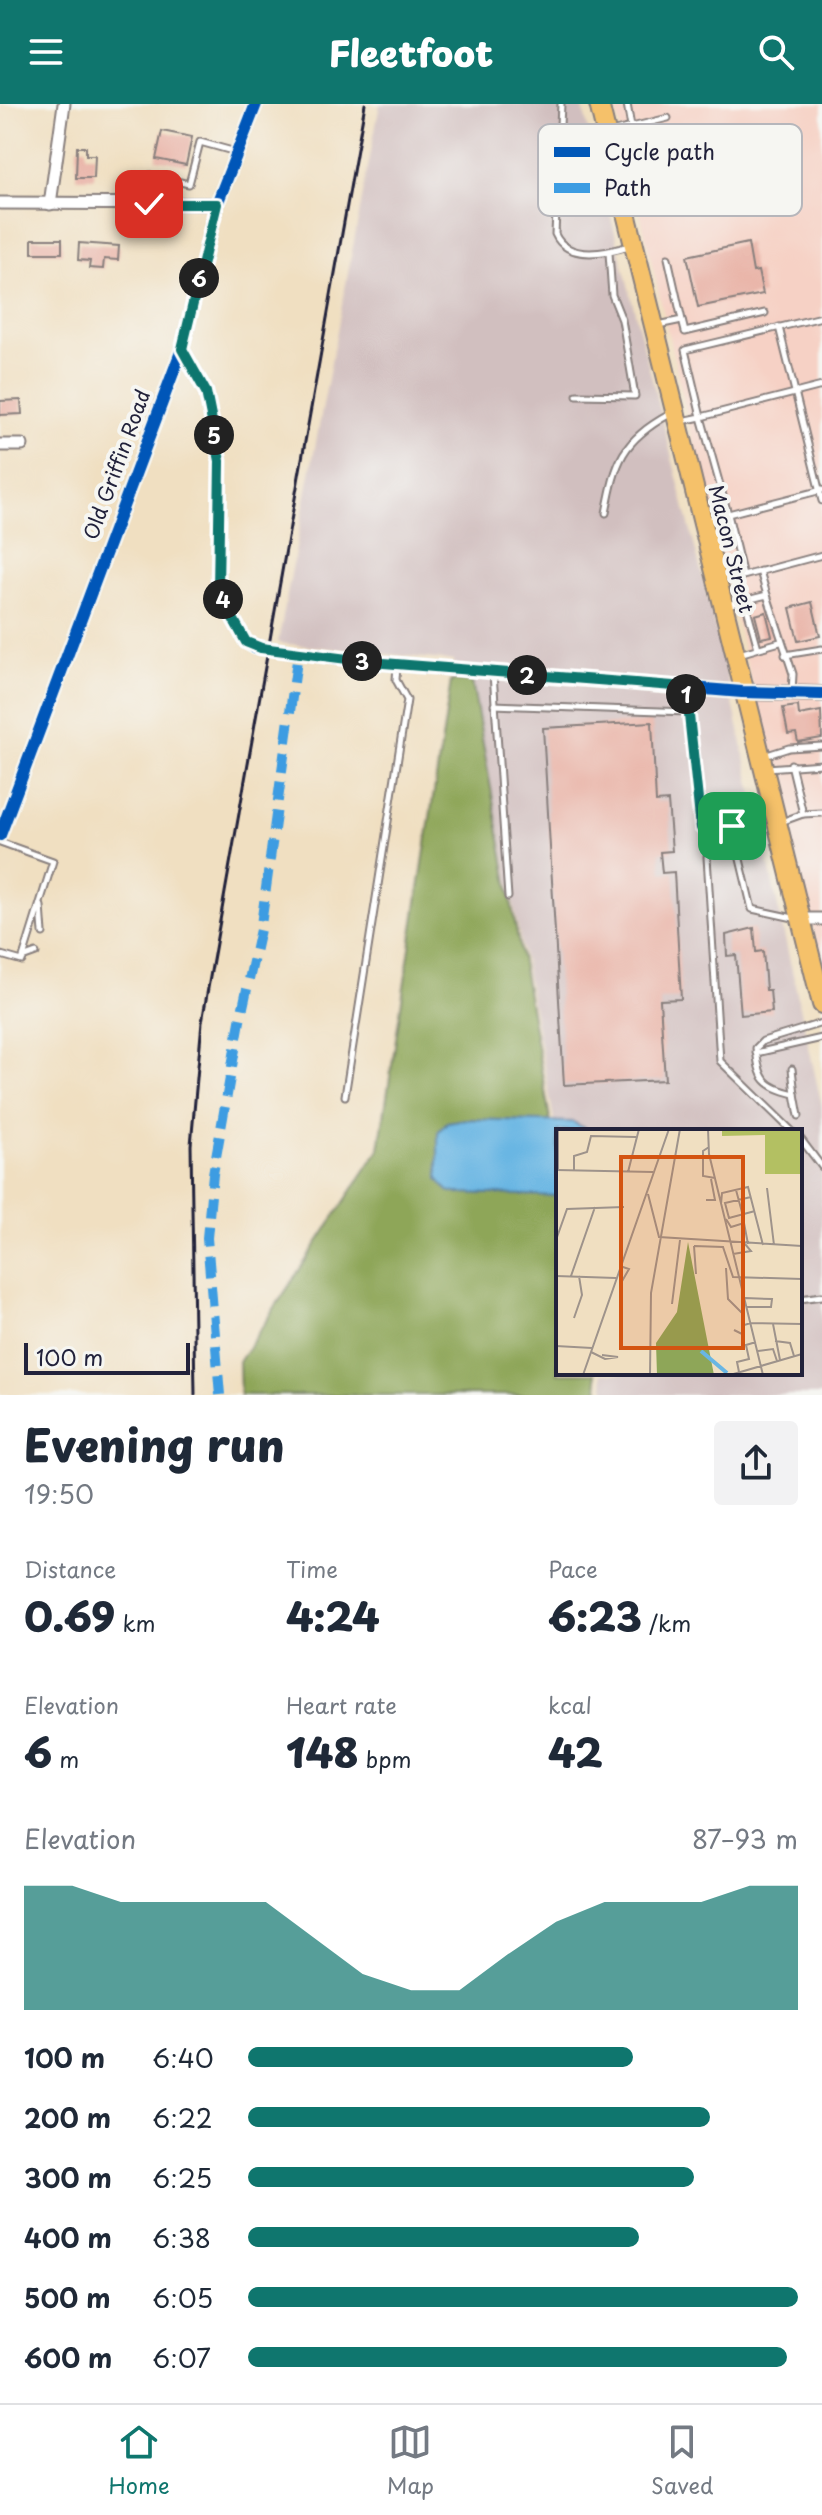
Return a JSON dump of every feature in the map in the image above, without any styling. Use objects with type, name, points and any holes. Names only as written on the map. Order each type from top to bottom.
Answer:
[{"type":"main road","name":"Macon Street","points":[[599,104],[604,124]]},
{"type":"main road","name":"Macon Street","points":[[626,216],[822,1004]]},
{"type":"street","points":[[50,204],[64,104]]},
{"type":"street","name":"Old Griffin Road","points":[[0,835],[182,349],[217,204],[256,104]]},
{"type":"street","points":[[0,203],[217,204]]},
{"type":"street","points":[[182,349],[206,392],[220,461],[218,591],[246,642],[255,647],[493,672],[742,692],[822,694]]},
{"type":"street","points":[[0,445],[22,445]]},
{"type":"street","points":[[800,919],[822,919]]},
{"type":"lane","points":[[560,124],[561,104]]},
{"type":"lane","points":[[627,104],[630,124]]},
{"type":"lane","points":[[643,124],[668,118]]},
{"type":"lane","points":[[149,204],[150,175],[189,184],[200,142],[237,153]]},
{"type":"lane","points":[[556,216],[555,234],[567,250],[609,253],[633,245]]},
{"type":"lane","points":[[577,395],[635,396],[622,320],[612,295],[609,253]]},
{"type":"lane","points":[[668,258],[685,332],[765,313]]},
{"type":"lane","points":[[822,317],[685,350],[743,576],[822,555]]},
{"type":"lane","points":[[654,327],[682,320]]},
{"type":"lane","points":[[779,327],[822,501]]},
{"type":"lane","points":[[606,513],[615,464],[626,446],[652,424],[676,417],[701,417],[822,386]]},
{"type":"lane","points":[[702,522],[821,490]]},
{"type":"lane","points":[[760,571],[771,622],[793,674],[792,693]]},
{"type":"lane","points":[[722,606],[767,595]]},
{"type":"lane","points":[[745,601],[758,648]]},
{"type":"lane","points":[[734,656],[780,642]]},
{"type":"lane","points":[[785,655],[822,649]]},
{"type":"lane","points":[[345,1096],[407,700],[396,680],[397,664]]},
{"type":"lane","points":[[493,672],[508,897]]},
{"type":"lane","points":[[686,687],[701,828],[732,826],[752,909],[800,919]]},
{"type":"lane","points":[[494,705],[688,712]]},
{"type":"lane","points":[[760,763],[789,748],[822,746]]},
{"type":"lane","points":[[760,763],[822,764]]},
{"type":"lane","points":[[791,764],[803,814]]},
{"type":"lane","points":[[776,824],[803,814],[822,813]]},
{"type":"lane","points":[[0,842],[53,861],[23,959]]},
{"type":"lane","points":[[707,857],[720,1061],[790,1129]]},
{"type":"lane","points":[[41,903],[43,933]]},
{"type":"lane","points":[[1,955],[23,959],[36,953]]},
{"type":"lane","points":[[795,1094],[766,1085],[759,1076],[756,1045],[822,1023]]},
{"type":"lane","points":[[756,1053],[822,1038]]},
{"type":"lane","points":[[792,1069],[799,1116]]},
{"type":"lane","points":[[802,1141],[822,1167]]},
{"type":"lane","points":[[802,1299],[822,1296]]},
{"type":"shaded area","points":[[380,104],[582,104],[587,124],[538,124],[538,216],[611,216],[723,658],[822,1106],[822,1395],[606,1395],[602,1375],[802,1375],[802,1129],[556,1130],[472,682],[451,681],[454,661],[278,643]]},
{"type":"shaded area","points":[[615,104],[822,104],[822,964],[715,535],[641,216],[802,216],[802,124],[620,124]]},
{"type":"green space","points":[[451,681],[472,682],[556,1152],[556,1375],[596,1375],[600,1395],[240,1395],[239,1362],[379,1149]]},
{"type":"water","points":[[466,1119],[573,1122],[586,1129],[556,1129],[556,1196],[456,1193],[448,1191],[438,1179],[438,1132],[447,1122]]},
{"type":"building","points":[[162,131],[192,137],[186,165],[156,159]]},
{"type":"building","points":[[77,147],[86,147],[86,155],[95,155],[94,178],[76,178]]},
{"type":"building","points":[[32,239],[62,239],[62,253],[32,253]]},
{"type":"building","points":[[79,243],[119,246],[118,260],[104,259],[103,269],[89,268],[90,261],[78,260]]},
{"type":"building","points":[[748,243],[753,272],[758,271],[763,294],[698,307],[687,256]]},
{"type":"building","points":[[21,400],[22,414],[0,415],[0,401]]},
{"type":"building","points":[[812,602],[820,636],[798,641],[790,608]]},
{"type":"building","points":[[766,612],[772,636],[761,638],[755,615]]},
{"type":"building","points":[[798,706],[799,715],[821,711],[822,738],[798,742],[796,733],[788,734],[783,708]]},
{"type":"building","points":[[652,722],[656,802],[668,801],[672,851],[660,852],[662,873],[674,872],[681,999],[660,1000],[665,1080],[564,1085],[543,728]]},
{"type":"building","points":[[754,928],[756,952],[763,951],[766,990],[770,990],[772,1012],[741,1015],[736,955],[727,956],[726,935]]},
{"type":"railway","points":[[195,1395],[191,1145],[202,1022],[365,104]]},
{"type":"marked path","points":[[220,1395],[207,1238],[213,1174],[240,1021],[261,925],[298,653]]},
{"type":"cycle path","points":[[0,835],[182,349],[217,204],[256,104]]},
{"type":"cycle path","points":[[182,349],[206,392],[220,461],[218,591],[246,642],[255,647],[371,662],[742,692],[822,694]]},
{"type":"route","points":[[149,204],[217,204],[182,349],[206,392],[220,461],[218,591],[246,642],[261,648],[371,662],[686,687],[701,828],[732,826]]}]
